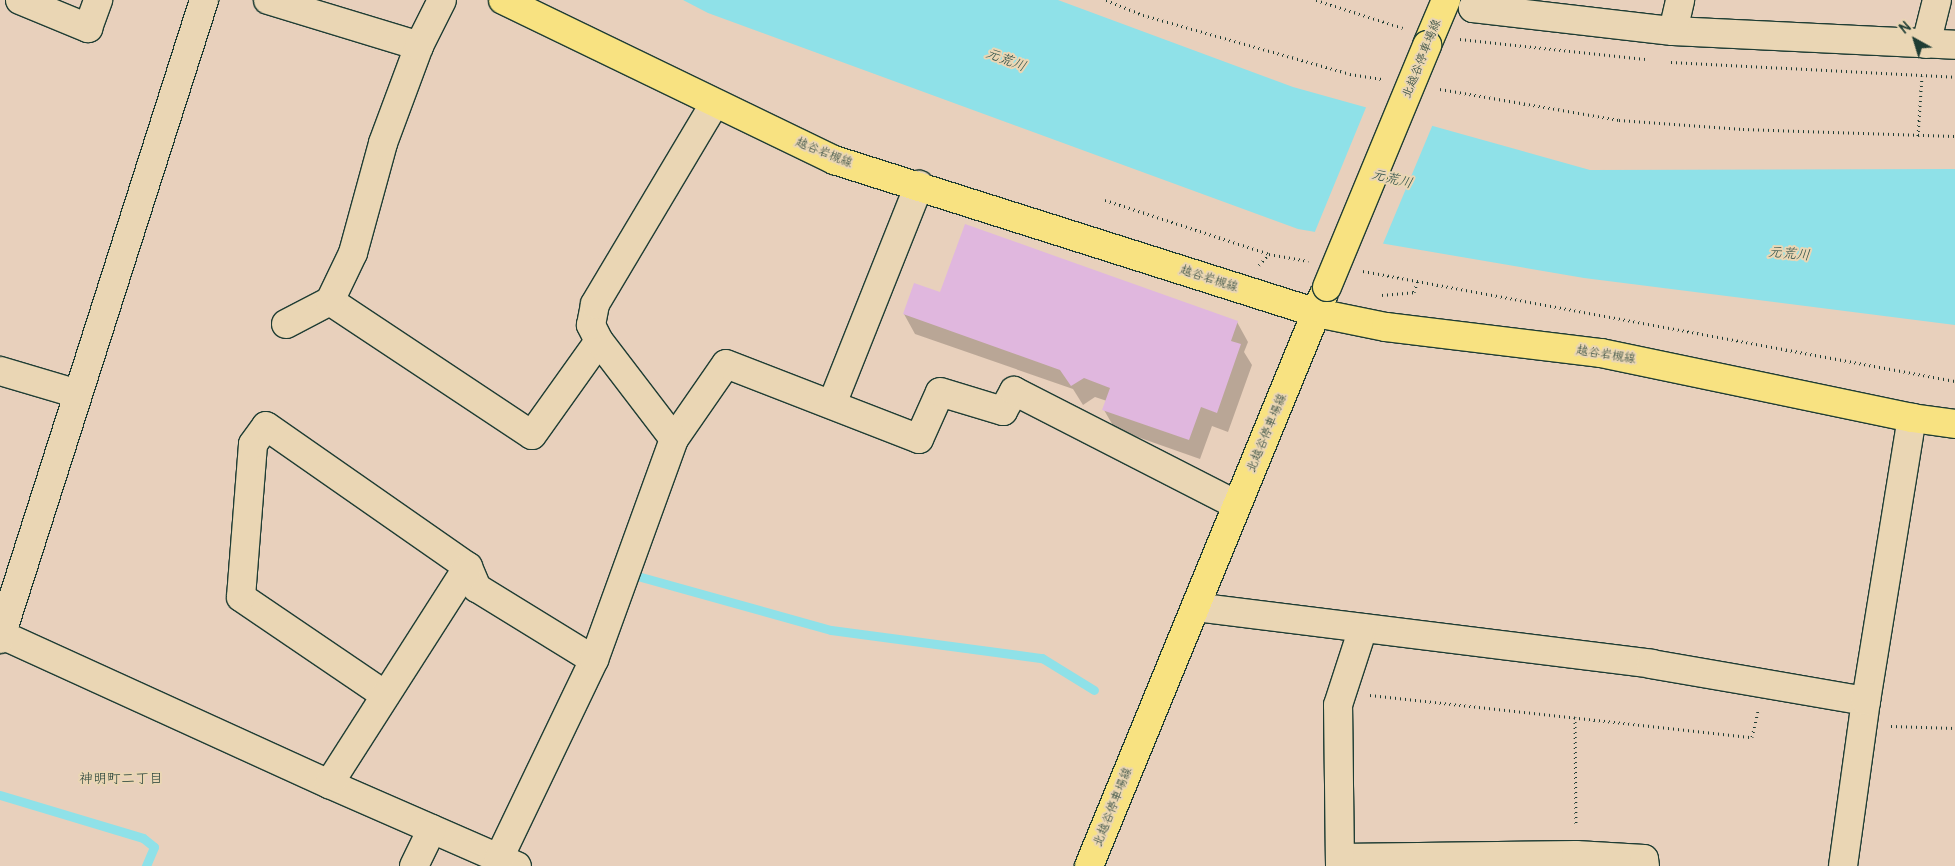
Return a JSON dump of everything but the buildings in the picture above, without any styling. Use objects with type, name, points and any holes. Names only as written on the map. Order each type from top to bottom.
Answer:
[{"type":"main road","name":"越谷岩槻線","points":[[503,0],[714,104],[834,160],[919,185],[1317,313],[1386,327],[1601,353],[1912,418],[1955,424]]},
{"type":"main road","name":"北越谷停車場線","points":[[1089,866],[1317,313],[1326,287],[1446,0]]},
{"type":"street","points":[[20,0],[88,28],[98,0]]},
{"type":"street","points":[[204,0],[0,636],[508,862],[594,660],[674,439],[726,364],[919,439],[940,392],[1003,411],[1014,391],[1237,505]]},
{"type":"street","points":[[268,0],[419,46]]},
{"type":"street","points":[[286,324],[330,300],[353,253],[383,143],[419,46],[442,0]]},
{"type":"street","points":[[1477,0],[1474,8],[1673,31],[1955,46]]},
{"type":"street","points":[[1673,31],[1680,0]]},
{"type":"street","points":[[1926,44],[1937,0]]},
{"type":"street","points":[[674,439],[598,341],[591,325],[595,304],[714,104]]},
{"type":"street","points":[[832,404],[919,185]]},
{"type":"street","points":[[330,300],[532,435],[598,341]]},
{"type":"street","points":[[0,371],[78,394]]},
{"type":"street","points":[[1843,866],[1865,713],[1912,418]]},
{"type":"street","points":[[385,695],[241,597],[253,444],[266,426],[468,567],[478,588],[594,660]]},
{"type":"street","points":[[329,784],[468,567]]},
{"type":"street","points":[[1196,606],[1651,664],[1865,713]]},
{"type":"street","points":[[1363,628],[1338,705],[1340,862],[1576,855],[1644,859],[1645,866]]},
{"type":"street","points":[[414,866],[432,829]]},
{"type":"path","points":[[1106,0],[1162,21],[1350,74],[1388,80]]},
{"type":"path","points":[[1316,0],[1433,32]]},
{"type":"path","points":[[1918,136],[1922,76]]},
{"type":"path","points":[[1437,88],[1619,120],[1918,136],[1955,136]]},
{"type":"path","points":[[1105,200],[1268,254],[1315,262]]},
{"type":"path","points":[[1353,269],[1955,381]]},
{"type":"path","points":[[1379,296],[1414,292],[1418,280]]},
{"type":"path","points":[[1342,692],[1752,737],[1760,701]]},
{"type":"path","points":[[1865,713],[1955,728]]},
{"type":"path","points":[[1575,717],[1576,855]]},
{"type":"water","name":"元荒川","points":[[683,0],[1058,0],[1293,87],[1590,170],[1955,169],[1955,325],[1584,278],[1298,229],[708,13]]},
{"type":"pier","points":[[1367,105],[1433,124],[1382,246],[1314,234]]},
{"type":"waterway","points":[[641,577],[831,630],[1042,658],[1094,690]]},
{"type":"waterway","points":[[0,795],[143,838],[154,847],[146,866]]},
{"type":"district","name":"神明町二丁目","points":[[121,779]]}]
